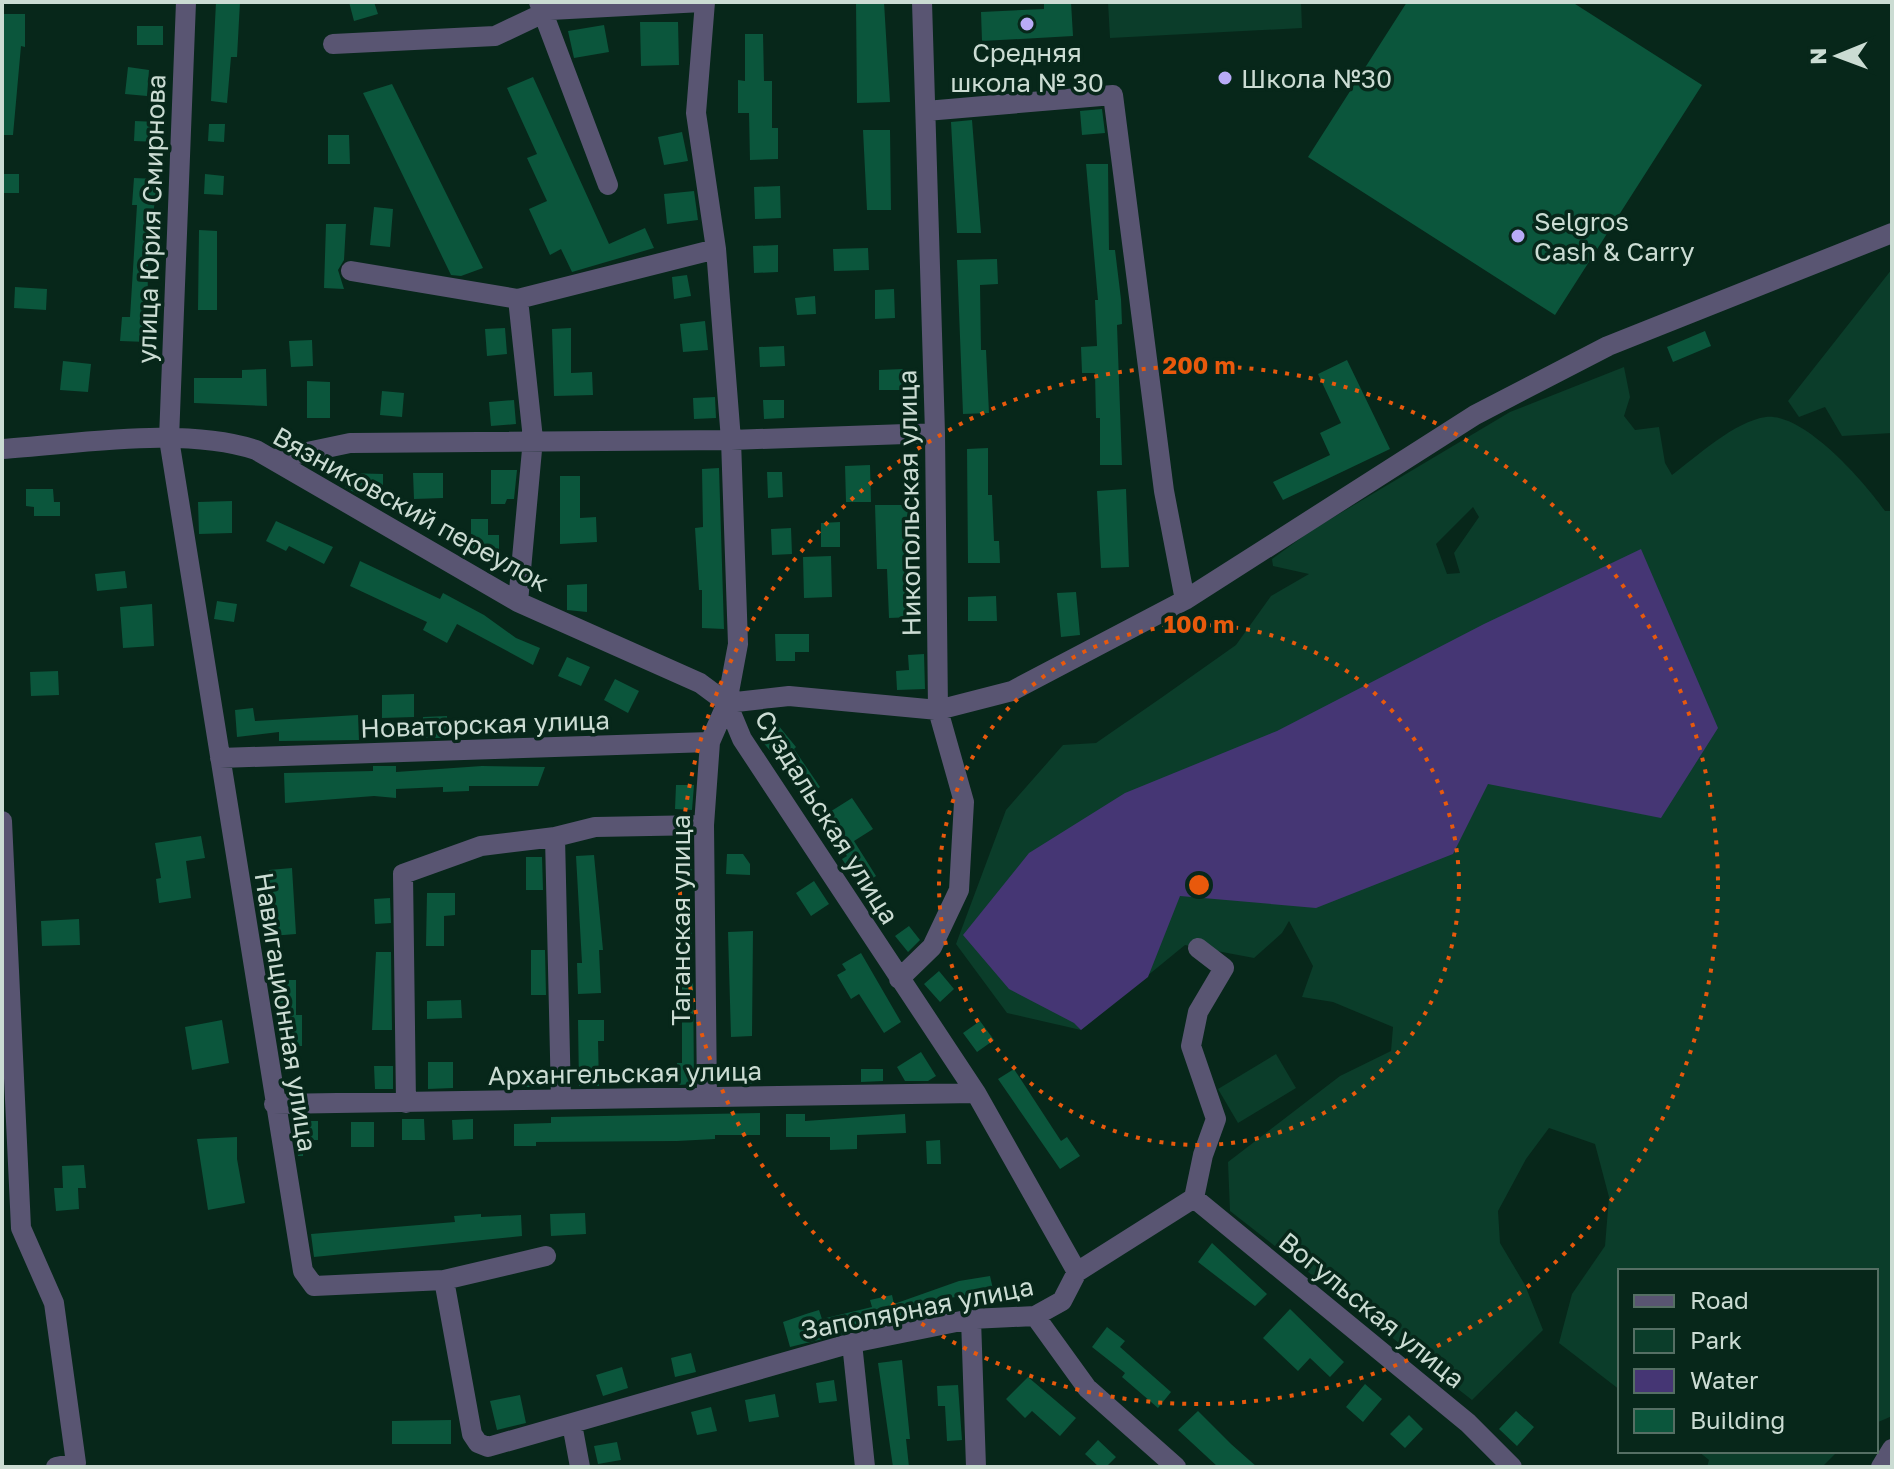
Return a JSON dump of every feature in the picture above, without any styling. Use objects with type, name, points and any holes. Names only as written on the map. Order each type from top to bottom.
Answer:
[{"type":"street","name":"улица Юрия Смирнова","points":[[169,439],[186,2]]},
{"type":"street","points":[[333,44],[495,36],[540,8],[703,2]]},
{"type":"street","name":"Суздальская улица","points":[[703,2],[696,113],[716,249],[731,440],[738,644],[727,703],[742,739],[976,1093],[1077,1272]]},
{"type":"street","name":"Никопольская улица","points":[[899,979],[932,947],[959,890],[964,802],[938,710],[935,433],[922,2]]},
{"type":"street","points":[[540,8],[608,185]]},
{"type":"street","points":[[926,111],[1113,95],[1164,491],[1185,600]]},
{"type":"street","points":[[710,742],[727,703],[789,696],[938,710],[1012,691],[1185,600],[1475,415],[1608,346],[1892,233]]},
{"type":"street","points":[[351,271],[518,299],[716,249]]},
{"type":"street","points":[[518,299],[533,439],[518,602]]},
{"type":"street","points":[[274,459],[350,443],[533,439],[731,440],[935,433]]},
{"type":"street","name":"Вязниковский переулок","points":[[2,449],[169,439],[236,444],[274,459],[518,602],[700,683],[727,703]]},
{"type":"street","name":"Навигационная улица","points":[[169,439],[303,1271],[314,1286],[444,1280]]},
{"type":"street","name":"Новаторская улица","points":[[220,758],[710,742]]},
{"type":"street","name":"Таганская улица","points":[[707,1098],[704,825],[710,742]]},
{"type":"street","points":[[2,821],[21,1228],[54,1303],[76,1463],[56,1467]]},
{"type":"street","points":[[406,1103],[403,874],[481,846],[555,837],[595,827],[704,825]]},
{"type":"street","points":[[555,837],[561,1099]]},
{"type":"street","points":[[1194,1198],[1203,1155],[1216,1119],[1191,1046],[1198,1012],[1224,968],[1198,948]]},
{"type":"street","name":"Архангельская улица","points":[[274,1104],[976,1093]]},
{"type":"street","name":"Заполярная улица","points":[[444,1280],[472,1434],[478,1443],[488,1447],[852,1343],[971,1319],[1035,1316],[1062,1301],[1077,1272],[1194,1198]]},
{"type":"street","name":"Вогульская улица","points":[[1194,1198],[1468,1423],[1512,1467]]},
{"type":"street","points":[[444,1280],[546,1256]]},
{"type":"street","points":[[1035,1316],[1087,1388],[1176,1467]]},
{"type":"street","points":[[971,1319],[976,1467]]},
{"type":"street","points":[[852,1343],[865,1467]]},
{"type":"street","points":[[572,1424],[580,1467]]},
{"type":"street","points":[[1881,1467],[1892,1449]]},
{"type":"green space","points":[[1108,2],[1301,2],[1302,28],[1110,38]]},
{"type":"green space","points":[[1892,269],[1892,433],[1842,436],[1825,407],[1799,417],[1788,401]]},
{"type":"green space","points":[[1624,367],[1630,397],[1624,416],[1635,430],[1659,427],[1665,463],[1672,475],[1742,425],[1766,417],[1781,419],[1798,426],[1833,452],[1885,511],[1892,511],[1892,1416],[1878,1422],[1878,1269],[1618,1269],[1618,1388],[1559,1343],[1572,1294],[1605,1246],[1609,1197],[1595,1144],[1549,1128],[1526,1159],[1498,1211],[1500,1243],[1525,1285],[1543,1330],[1472,1400],[1230,1211],[1228,1162],[1340,1076],[1391,1051],[1393,1027],[1333,1002],[1302,997],[1313,966],[1289,921],[1282,933],[1254,958],[1185,945],[1081,1030],[1007,1013],[956,944],[1006,810],[1063,745],[1096,743],[1236,645],[1271,596],[1309,574],[1273,566],[1272,559],[1312,530],[1510,412]],"holes":[[[1473,507],[1479,517],[1454,553],[1460,573],[1447,574],[1436,544]]]},
{"type":"green space","points":[[1276,1054],[1296,1088],[1238,1123],[1218,1089]]},
{"type":"green space","points":[[1700,1453],[1836,1453],[1822,1467],[1707,1467],[1709,1460]]},
{"type":"water","points":[[1641,549],[1718,728],[1661,818],[1488,784],[1453,854],[1316,908],[1180,896],[1148,977],[1081,1030],[1074,1023],[1009,989],[963,935],[1029,853],[1125,793],[1277,731],[1484,624]]},
{"type":"building","points":[[216,2],[240,2],[237,57],[231,57],[227,103],[211,101]]},
{"type":"building","points":[[349,2],[374,2],[378,14],[354,21]]},
{"type":"building","points":[[856,2],[884,2],[890,102],[857,103]]},
{"type":"building","name":"Средняя школа № 30","points":[[1044,2],[1071,2],[1073,36],[982,41],[981,12],[1044,9]]},
{"type":"building","name":"Selgros Cash & Carry","points":[[1407,2],[1572,2],[1702,85],[1555,315],[1308,157]]},
{"type":"building","points":[[2,14],[25,14],[25,47],[21,46],[13,135],[2,135]]},
{"type":"building","points":[[640,22],[678,22],[679,65],[641,66]]},
{"type":"building","points":[[604,25],[609,52],[574,58],[568,31]]},
{"type":"building","points":[[137,26],[163,26],[163,45],[137,45]]},
{"type":"building","points":[[745,34],[763,34],[764,81],[772,81],[772,128],[778,128],[778,159],[750,160],[749,113],[738,113],[738,80],[745,81]]},
{"type":"building","points":[[128,67],[149,70],[147,96],[125,94]]},
{"type":"building","points":[[533,77],[609,244],[645,228],[654,248],[572,272],[561,249],[550,255],[529,209],[547,201],[527,158],[537,154],[507,88]]},
{"type":"building","points":[[392,84],[483,268],[461,276],[451,275],[363,93]]},
{"type":"building","points":[[1102,109],[1105,133],[1082,135],[1080,111]]},
{"type":"building","points":[[972,120],[981,233],[957,233],[951,122]]},
{"type":"building","points":[[135,121],[158,122],[157,142],[134,141]]},
{"type":"building","points":[[209,124],[225,124],[224,142],[208,141]]},
{"type":"building","points":[[863,130],[890,130],[891,210],[867,210]]},
{"type":"building","points":[[682,132],[688,161],[664,165],[658,137]]},
{"type":"building","points":[[328,135],[349,135],[350,164],[328,164]]},
{"type":"building","points":[[1086,164],[1108,164],[1109,250],[1115,250],[1121,299],[1122,324],[1117,325],[1122,465],[1100,465],[1100,418],[1096,418],[1095,373],[1082,373],[1081,347],[1097,346],[1095,300],[1098,300]]},
{"type":"building","points":[[2,174],[19,174],[19,193],[2,193]]},
{"type":"building","points":[[205,174],[224,176],[223,195],[204,194]]},
{"type":"building","points":[[134,178],[157,179],[148,265],[147,342],[120,341],[122,317],[130,317],[137,205],[132,205]]},
{"type":"building","points":[[780,186],[781,218],[755,219],[754,187]]},
{"type":"building","points":[[694,191],[698,220],[667,224],[664,194]]},
{"type":"building","points":[[374,207],[393,209],[390,247],[370,245]]},
{"type":"building","points":[[326,224],[346,224],[344,260],[338,270],[344,289],[324,288]]},
{"type":"building","points":[[199,230],[217,231],[217,310],[198,310]]},
{"type":"building","points":[[778,245],[778,272],[754,273],[753,246]]},
{"type":"building","points":[[868,248],[869,270],[834,271],[833,249]]},
{"type":"building","points":[[997,259],[998,284],[980,285],[981,350],[986,350],[989,413],[963,414],[957,260]]},
{"type":"building","points":[[687,275],[691,296],[674,299],[672,277]]},
{"type":"building","points":[[15,287],[47,289],[46,310],[14,308]]},
{"type":"building","points":[[894,289],[895,318],[875,319],[875,290]]},
{"type":"building","points":[[815,296],[816,314],[797,315],[795,298]]},
{"type":"building","points":[[705,321],[708,350],[683,352],[680,324]]},
{"type":"building","points":[[505,328],[507,354],[487,356],[485,329]]},
{"type":"building","points":[[571,328],[571,373],[592,372],[593,395],[554,396],[552,329]]},
{"type":"building","points":[[1705,331],[1711,346],[1673,362],[1667,347]]},
{"type":"building","points":[[312,340],[313,366],[291,367],[289,341]]},
{"type":"building","points":[[784,346],[785,366],[760,367],[759,347]]},
{"type":"building","points":[[1347,360],[1390,449],[1283,500],[1273,482],[1330,455],[1320,433],[1341,423],[1318,374]]},
{"type":"building","points":[[63,361],[91,364],[88,392],[60,390]]},
{"type":"building","points":[[266,369],[267,406],[194,403],[194,378],[242,378],[242,370]]},
{"type":"building","points":[[903,369],[904,390],[879,390],[879,370]]},
{"type":"building","points":[[307,381],[330,382],[330,418],[307,418]]},
{"type":"building","points":[[382,391],[404,393],[402,417],[380,415]]},
{"type":"building","points":[[715,397],[716,418],[694,419],[693,398]]},
{"type":"building","points":[[514,400],[516,424],[491,426],[489,402]]},
{"type":"building","points":[[763,400],[784,400],[784,418],[764,419]]},
{"type":"building","points":[[988,448],[988,495],[992,495],[994,541],[999,541],[1000,563],[968,563],[967,449]]},
{"type":"building","points":[[870,465],[871,502],[846,502],[845,466]]},
{"type":"building","points":[[719,468],[724,629],[702,628],[702,590],[699,590],[695,528],[703,527],[702,469]]},
{"type":"building","points":[[491,470],[517,470],[514,499],[507,499],[505,504],[491,504]]},
{"type":"building","points":[[767,472],[782,472],[783,497],[768,498]]},
{"type":"building","points":[[346,473],[383,474],[383,494],[357,494],[345,487]]},
{"type":"building","points":[[413,473],[443,473],[443,498],[414,499]]},
{"type":"building","points":[[560,476],[580,476],[580,518],[596,517],[597,542],[560,544]]},
{"type":"building","points":[[26,489],[53,489],[54,502],[60,502],[60,516],[34,516],[34,507],[26,506]]},
{"type":"building","points":[[1126,489],[1129,567],[1101,568],[1097,491]]},
{"type":"building","points":[[232,501],[232,533],[199,534],[198,502]]},
{"type":"building","points":[[875,505],[908,505],[909,528],[905,528],[907,594],[913,594],[914,617],[889,618],[887,569],[877,569]]},
{"type":"building","points":[[471,519],[488,519],[488,535],[499,535],[499,550],[471,551]]},
{"type":"building","points":[[276,521],[333,547],[324,564],[289,546],[286,551],[266,541]]},
{"type":"building","points":[[840,522],[840,547],[821,547],[821,523]]},
{"type":"building","points":[[791,528],[792,554],[772,555],[771,529]]},
{"type":"building","points":[[831,556],[832,597],[804,598],[803,557]]},
{"type":"building","points":[[360,561],[440,599],[443,593],[484,615],[516,638],[540,648],[533,665],[457,624],[447,643],[423,630],[427,622],[350,586]]},
{"type":"building","points":[[125,571],[127,588],[97,591],[95,574]]},
{"type":"building","points":[[587,584],[587,612],[567,610],[567,585]]},
{"type":"building","points":[[1076,592],[1080,635],[1061,637],[1057,593]]},
{"type":"building","points":[[996,596],[997,621],[968,621],[968,597]]},
{"type":"building","points":[[217,601],[237,604],[234,622],[214,619]]},
{"type":"building","points":[[152,604],[154,646],[123,648],[120,607]]},
{"type":"building","points":[[775,634],[809,634],[809,652],[795,652],[795,661],[776,661]]},
{"type":"building","points":[[924,654],[925,689],[897,690],[896,671],[909,670],[908,655]]},
{"type":"building","points":[[567,657],[590,667],[581,686],[558,676]]},
{"type":"building","points":[[58,671],[59,695],[31,696],[30,672]]},
{"type":"building","points":[[615,679],[639,691],[628,713],[604,700]]},
{"type":"building","points":[[414,694],[414,717],[382,718],[382,695]]},
{"type":"building","points":[[253,708],[255,721],[358,715],[359,740],[279,741],[279,732],[237,737],[235,710]]},
{"type":"building","points":[[447,716],[448,738],[424,738],[423,717]]},
{"type":"building","points":[[778,725],[796,747],[794,749],[820,787],[804,799],[790,779],[793,777],[761,740]]},
{"type":"building","points":[[373,766],[396,766],[396,772],[482,766],[545,767],[538,786],[469,786],[469,791],[443,792],[443,787],[396,789],[396,798],[374,796],[285,803],[284,773],[373,771]]},
{"type":"building","points":[[676,785],[694,785],[692,810],[675,809]]},
{"type":"building","points":[[852,798],[873,829],[854,841],[876,876],[860,887],[842,859],[847,856],[828,827],[833,826],[825,815]]},
{"type":"building","points":[[201,836],[205,858],[186,861],[191,898],[159,903],[156,879],[161,878],[155,843]]},
{"type":"building","points":[[679,852],[691,852],[692,879],[679,879]]},
{"type":"building","points":[[727,854],[743,854],[750,864],[750,875],[726,874]]},
{"type":"building","points":[[594,855],[603,950],[599,950],[601,993],[578,994],[577,963],[582,963],[576,856]]},
{"type":"building","points":[[526,857],[542,857],[543,890],[526,890]]},
{"type":"building","points":[[292,868],[296,934],[271,936],[269,870]]},
{"type":"building","points":[[814,881],[829,904],[811,916],[796,893]]},
{"type":"building","points":[[427,893],[455,893],[455,915],[444,916],[444,946],[426,946]]},
{"type":"building","points":[[390,898],[391,923],[375,924],[374,899]]},
{"type":"building","points":[[79,919],[80,945],[42,946],[41,921]]},
{"type":"building","points":[[675,925],[692,925],[692,945],[674,944]]},
{"type":"building","points":[[909,926],[920,940],[908,952],[895,936]]},
{"type":"building","points":[[753,931],[752,1036],[731,1037],[728,932]]},
{"type":"building","points":[[531,950],[545,950],[546,995],[531,995]]},
{"type":"building","points":[[376,952],[391,952],[392,1030],[372,1030]]},
{"type":"building","points":[[861,953],[901,1022],[884,1033],[859,994],[851,999],[837,975],[846,970],[842,964]]},
{"type":"building","points":[[939,971],[954,989],[940,1002],[924,984]]},
{"type":"building","points":[[682,972],[693,972],[694,1084],[678,1085],[677,1063],[682,1063]]},
{"type":"building","points":[[276,980],[296,980],[296,1015],[302,1015],[302,1046],[280,1046]]},
{"type":"building","points":[[461,1000],[462,1018],[427,1019],[427,1001]]},
{"type":"building","points":[[222,1020],[229,1063],[192,1070],[185,1027]]},
{"type":"building","points":[[578,1020],[604,1020],[604,1041],[598,1041],[599,1086],[579,1086]]},
{"type":"building","points":[[980,1021],[994,1040],[977,1052],[963,1033]]},
{"type":"building","points":[[921,1052],[936,1076],[928,1081],[905,1081],[897,1067]]},
{"type":"building","points":[[428,1062],[453,1062],[453,1088],[428,1089]]},
{"type":"building","points":[[374,1066],[393,1066],[393,1089],[375,1089]]},
{"type":"building","points":[[729,1066],[752,1066],[752,1084],[729,1084]]},
{"type":"building","points":[[861,1069],[883,1069],[883,1081],[861,1082]]},
{"type":"building","points":[[1014,1069],[1061,1141],[1067,1137],[1080,1156],[1060,1169],[998,1079]]},
{"type":"building","points":[[547,1071],[548,1087],[520,1087],[519,1072]]},
{"type":"building","points":[[760,1113],[760,1135],[715,1135],[715,1139],[677,1141],[536,1142],[536,1146],[514,1146],[514,1124],[551,1123],[551,1117]]},
{"type":"building","points":[[786,1114],[805,1114],[805,1121],[905,1114],[906,1133],[857,1135],[857,1149],[830,1150],[830,1137],[786,1137]]},
{"type":"building","points":[[402,1119],[424,1119],[425,1140],[402,1140]]},
{"type":"building","points":[[473,1119],[473,1139],[453,1140],[452,1120]]},
{"type":"building","points":[[292,1121],[318,1121],[318,1140],[303,1140],[303,1156],[298,1156]]},
{"type":"building","points":[[351,1122],[374,1122],[374,1147],[351,1147]]},
{"type":"building","points":[[237,1137],[237,1159],[245,1203],[208,1210],[197,1139]]},
{"type":"building","points":[[940,1140],[941,1164],[927,1164],[926,1141]]},
{"type":"building","points":[[84,1165],[86,1188],[78,1188],[79,1209],[56,1211],[54,1188],[63,1188],[62,1166]]},
{"type":"building","points":[[585,1213],[586,1234],[551,1236],[550,1214]]},
{"type":"building","points":[[481,1214],[481,1217],[521,1215],[522,1236],[314,1257],[311,1234],[455,1222],[454,1216]]},
{"type":"building","points":[[1212,1243],[1267,1294],[1255,1306],[1198,1262]]},
{"type":"building","points":[[990,1276],[995,1298],[975,1303],[973,1294],[944,1299],[946,1305],[908,1318],[790,1347],[783,1322],[819,1310],[822,1319],[872,1307],[870,1300],[892,1295],[894,1304],[959,1281]]},
{"type":"building","points":[[1290,1309],[1344,1362],[1330,1377],[1310,1358],[1298,1371],[1263,1338]]},
{"type":"building","points":[[1107,1327],[1125,1341],[1120,1347],[1171,1392],[1158,1408],[1122,1377],[1125,1373],[1092,1347]]},
{"type":"building","points":[[691,1353],[696,1372],[675,1377],[671,1358]]},
{"type":"building","points":[[902,1360],[910,1439],[906,1439],[909,1467],[893,1467],[878,1363]]},
{"type":"building","points":[[622,1367],[628,1388],[603,1396],[596,1375]]},
{"type":"building","points":[[1028,1377],[1076,1418],[1060,1436],[1032,1411],[1025,1418],[1006,1399]]},
{"type":"building","points":[[834,1380],[837,1401],[819,1403],[816,1383]]},
{"type":"building","points":[[1365,1384],[1382,1399],[1363,1422],[1346,1407]]},
{"type":"building","points":[[958,1385],[962,1440],[947,1441],[945,1406],[938,1406],[937,1386]]},
{"type":"building","points":[[775,1394],[779,1417],[749,1422],[745,1400]]},
{"type":"building","points":[[520,1395],[526,1423],[497,1430],[490,1401]]},
{"type":"building","points":[[711,1407],[717,1431],[697,1435],[691,1412]]},
{"type":"building","points":[[1198,1411],[1257,1467],[1218,1467],[1178,1430]]},
{"type":"building","points":[[1516,1411],[1534,1427],[1517,1446],[1499,1429]]},
{"type":"building","points":[[1409,1415],[1423,1429],[1405,1448],[1390,1434]]},
{"type":"building","points":[[451,1420],[451,1444],[392,1444],[392,1421]]},
{"type":"building","points":[[1098,1440],[1116,1457],[1106,1467],[1099,1467],[1085,1454]]},
{"type":"building","points":[[617,1442],[621,1460],[598,1464],[594,1446]]},
{"type":"place","name":"Средняя школа № 30","points":[[1027,24]]},
{"type":"place","name":"Школа №30","points":[[1225,78]]},
{"type":"place","name":"Selgros Cash & Carry","points":[[1518,236]]}]
